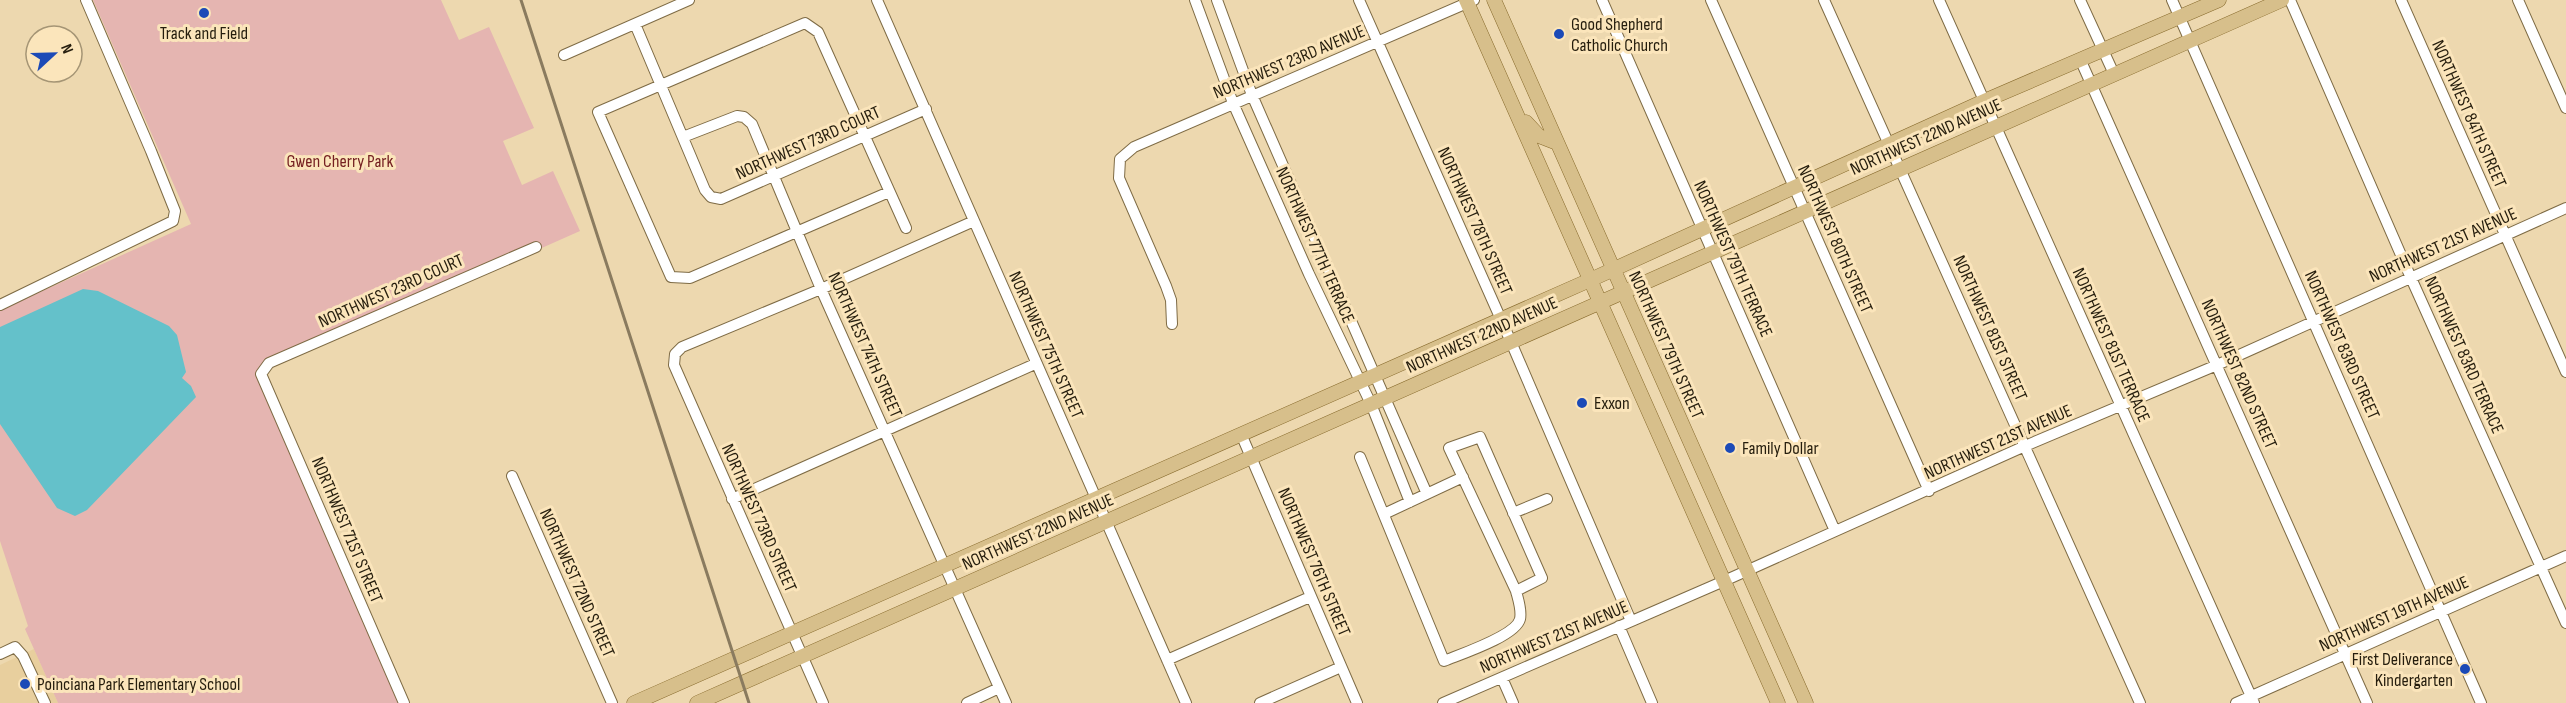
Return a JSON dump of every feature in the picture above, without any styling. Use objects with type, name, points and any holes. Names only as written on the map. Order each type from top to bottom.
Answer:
[{"type":"main road","name":"NORTHWEST 79TH STREET","points":[[1494,0],[1806,703]]},
{"type":"main road","name":"NORTHWEST 22ND AVENUE","points":[[634,703],[651,700],[792,633],[1590,280],[1984,101],[2219,0]]},
{"type":"main road","name":"NORTHWEST 22ND AVENUE","points":[[697,703],[1711,251],[2282,0]]},
{"type":"main road","points":[[1469,1],[1778,703]]},
{"type":"main road","points":[[1506,89],[1534,131],[1546,140],[1557,143]]},
{"type":"main road","points":[[1657,427],[1677,416]]},
{"type":"street","points":[[0,305],[162,229],[173,221],[175,211],[86,0]]},
{"type":"street","points":[[564,56],[689,0]]},
{"type":"street","name":"NORTHWEST 75TH STREET","points":[[877,0],[1035,364],[1107,521],[1186,703]]},
{"type":"street","name":"NORTHWEST 77TH TERRACE","points":[[1195,0],[1233,103],[1371,404],[1410,502]]},
{"type":"street","name":"NORTHWEST 77TH TERRACE","points":[[1217,0],[1252,95],[1427,494]]},
{"type":"street","name":"NORTHWEST 78TH STREET","points":[[1359,0],[1568,471],[1572,488],[1631,621]]},
{"type":"street","name":"NORTHWEST 79TH TERRACE","points":[[1602,0],[1835,531]]},
{"type":"street","name":"NORTHWEST 80TH STREET","points":[[1711,0],[1929,490]]},
{"type":"street","name":"NORTHWEST 81ST STREET","points":[[1824,0],[2140,703]]},
{"type":"street","name":"NORTHWEST 81ST TERRACE","points":[[1939,0],[2253,700]]},
{"type":"street","points":[[2080,0],[2114,74]]},
{"type":"street","name":"NORTHWEST 83RD STREET","points":[[2172,0],[2481,703]]},
{"type":"street","name":"NORTHWEST 83RD TERRACE","points":[[2290,0],[2411,278],[2566,623]]},
{"type":"street","name":"NORTHWEST 84TH STREET","points":[[2401,0],[2566,372]]},
{"type":"street","points":[[2518,0],[2566,108]]},
{"type":"street","name":"NORTHWEST 23RD AVENUE","points":[[1172,324],[1171,300],[1119,178],[1120,159],[1134,147],[1469,1]]},
{"type":"street","points":[[889,192],[690,278],[671,276],[598,112],[805,23],[818,32],[906,228]]},
{"type":"street","points":[[635,24],[683,137]]},
{"type":"street","points":[[1214,51],[1233,44]]},
{"type":"street","name":"NORTHWEST 82ND STREET","points":[[2080,59],[2367,703]]},
{"type":"street","name":"NORTHWEST 73RD COURT","points":[[683,137],[705,190],[711,197],[722,199],[926,109]]},
{"type":"street","name":"NORTHWEST 74TH STREET","points":[[683,137],[732,117],[744,117],[752,124],[821,289],[1006,703]]},
{"type":"street","name":"NORTHWEST 21ST AVENUE","points":[[1443,703],[1724,581],[2025,446],[2217,365],[2566,208]]},
{"type":"street","points":[[821,289],[974,221]]},
{"type":"street","name":"NORTHWEST 23RD COURT","points":[[263,370],[269,363],[536,247]]},
{"type":"street","name":"NORTHWEST 73RD STREET","points":[[821,289],[682,347],[675,354],[674,365],[823,703]]},
{"type":"street","points":[[732,499],[1035,364]]},
{"type":"street","name":"NORTHWEST 71ST STREET","points":[[263,370],[261,374],[404,703]]},
{"type":"street","name":"NORTHWEST 76TH STREET","points":[[1240,434],[1252,457],[1357,703]]},
{"type":"street","points":[[1360,457],[1444,661],[1512,631],[1520,620],[1521,608],[1516,591],[1449,448],[1480,437],[1542,579],[1516,591]]},
{"type":"street","name":"NORTHWEST 72ND STREET","points":[[512,476],[612,703]]},
{"type":"street","points":[[1384,514],[1463,477]]},
{"type":"street","points":[[1513,513],[1547,499]]},
{"type":"street","name":"NORTHWEST 19TH AVENUE","points":[[2236,703],[2253,700],[2345,654],[2566,556]]},
{"type":"street","points":[[1167,660],[1310,597]]},
{"type":"street","points":[[1619,626],[1652,703]]},
{"type":"street","points":[[0,654],[15,647],[23,656],[45,703]]},
{"type":"street","points":[[1260,703],[1341,667]]},
{"type":"street","points":[[1502,678],[1513,703]]},
{"type":"street","points":[[968,703],[999,688]]},
{"type":"shaded area","name":"Poinciana Park Elementary School","points":[[34,649],[58,703],[0,703],[0,665]]},
{"type":"green space","name":"Gwen Cherry Park","points":[[93,0],[441,0],[459,40],[489,27],[534,128],[503,141],[522,185],[553,171],[580,231],[258,374],[405,703],[58,703],[25,629],[28,626],[0,541],[0,310],[191,224]]},
{"type":"water","points":[[83,289],[98,291],[169,326],[177,335],[186,372],[182,378],[191,386],[196,397],[87,510],[75,516],[57,508],[0,424],[0,327]]},
{"type":"railway","points":[[521,0],[749,703]]},
{"type":"place","name":"Track and Field","points":[[204,13]]},
{"type":"place","name":"Good Shepherd Catholic Church","points":[[1559,34]]},
{"type":"place","name":"Exxon","points":[[1582,403]]},
{"type":"place","name":"Family Dollar","points":[[1730,448]]},
{"type":"place","name":"First Deliverance Kindergarten","points":[[2465,669]]},
{"type":"place","name":"Poinciana Park Elementary School","points":[[25,684]]}]
